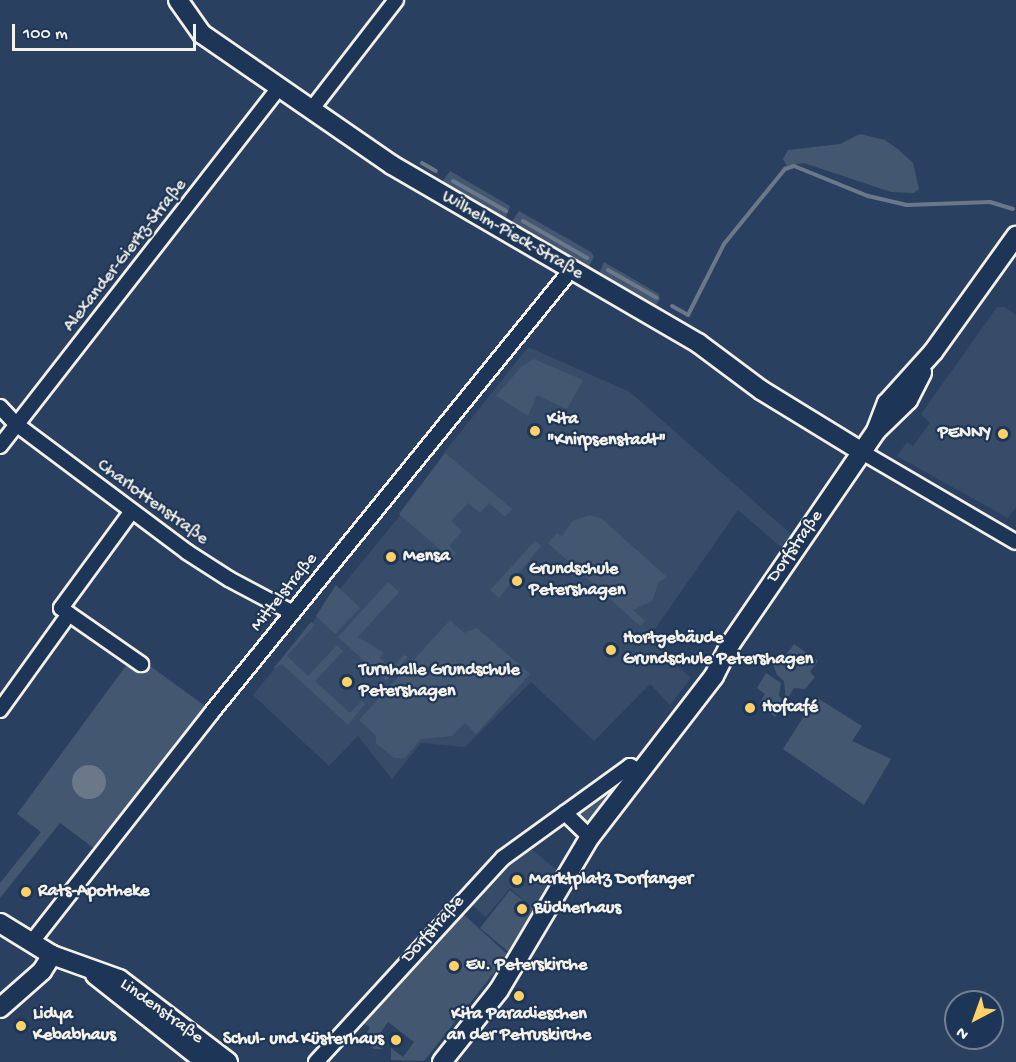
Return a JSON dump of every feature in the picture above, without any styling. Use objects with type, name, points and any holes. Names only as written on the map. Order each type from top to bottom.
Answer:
[{"type":"main road","name":"Wilhelm-Pieck-Straße","points":[[178,0],[202,34],[392,165],[698,343],[761,390],[862,452]]},
{"type":"main road","name":"Dorfstraße","points":[[442,1062],[499,990],[590,837],[667,735],[690,694],[731,643],[876,431],[908,400],[933,352],[1016,236]]},
{"type":"main road","name":"Lindenstraße","points":[[0,923],[52,955],[119,979],[228,1062]]},
{"type":"main road","points":[[0,1008],[42,971],[52,955]]},
{"type":"main road","name":"Lindenstraße","points":[[89,970],[205,1062]]},
{"type":"street","points":[[311,110],[396,0]]},
{"type":"street","name":"Alexander-Giertz-Straße","points":[[0,446],[279,88]]},
{"type":"street","name":"Mittelstraße","points":[[31,943],[293,613],[571,270]]},
{"type":"street","name":"Charlottenstraße","points":[[0,407],[16,424],[132,511],[229,579],[293,613]]},
{"type":"street","points":[[862,452],[1016,542]]},
{"type":"street","points":[[132,511],[61,608],[141,664]]},
{"type":"street","points":[[0,710],[69,614]]},
{"type":"street","name":"Dorfstraße","points":[[322,1060],[486,873],[630,766],[640,771]]},
{"type":"street","points":[[565,813],[590,837]]},
{"type":"shaded area","points":[[860,134],[885,140],[913,163],[919,189],[914,193],[891,192],[804,163],[787,166],[783,159],[788,150],[840,144]]},
{"type":"shaded area","points":[[450,171],[510,206],[504,223],[438,188]]},
{"type":"shaded area","points":[[519,211],[591,252],[594,257],[588,268],[509,226]]},
{"type":"shaded area","points":[[604,262],[659,294],[660,299],[653,310],[605,279],[597,279]]},
{"type":"shaded area","points":[[997,307],[1005,307],[1016,315],[1016,507],[1008,518],[897,456],[907,442],[913,446],[930,423],[921,414]]},
{"type":"shaded area","name":"Grundschule Petershagen","points":[[528,347],[630,392],[791,534],[781,547],[738,510],[648,639],[691,678],[670,705],[650,684],[594,741],[531,682],[465,747],[421,743],[392,779],[358,736],[329,766],[253,695],[434,474],[443,454]]},
{"type":"shaded area","points":[[534,359],[583,380],[567,409],[537,395],[528,416],[496,396],[522,366]]},
{"type":"shaded area","points":[[445,453],[512,509],[505,517],[489,503],[480,513],[468,503],[451,521],[462,531],[449,546],[456,553],[451,559],[399,514]]},
{"type":"shaded area","points":[[590,515],[602,519],[667,577],[659,582],[652,601],[633,610],[645,621],[640,626],[548,543],[557,533],[562,536],[572,521]]},
{"type":"shaded area","points":[[535,541],[541,546],[499,598],[490,590]]},
{"type":"shaded area","points":[[388,582],[399,592],[358,637],[384,653],[380,658],[392,668],[404,655],[408,657],[386,681],[338,637]]},
{"type":"shaded area","points":[[336,585],[360,608],[335,634],[316,616]]},
{"type":"shaded area","points":[[450,620],[464,633],[477,628],[530,674],[476,734],[465,723],[452,736],[421,739],[405,758],[394,758],[376,743],[376,736],[359,720]]},
{"type":"shaded area","points":[[311,622],[315,625],[287,656],[308,676],[337,645],[343,651],[315,681],[350,713],[362,701],[365,704],[348,725],[282,664],[273,669]]},
{"type":"shaded area","points":[[794,644],[818,661],[810,672],[815,677],[805,689],[794,688],[786,701],[784,681],[777,675],[772,662],[780,652],[786,655]]},
{"type":"shaded area","points":[[128,663],[138,671],[146,663],[209,709],[95,849],[60,823],[0,898],[0,883],[41,832],[17,814]]},
{"type":"shaded area","points":[[766,673],[781,683],[779,696],[785,703],[775,717],[760,702],[765,694],[757,688]]},
{"type":"shaded area","points":[[816,697],[862,726],[852,741],[891,759],[864,805],[783,749]]},
{"type":"shaded area","points":[[89,765],[101,770],[106,782],[101,794],[89,799],[77,794],[72,782],[77,770]]},
{"type":"shaded area","points":[[623,779],[592,823],[587,826],[575,816],[575,811]]},
{"type":"shaded area","name":"Marktplatz Dorfanger","points":[[526,845],[557,870],[535,910],[510,888],[486,917],[466,900]]},
{"type":"shaded area","points":[[510,890],[535,910],[510,953],[480,928]]},
{"type":"shaded area","points":[[461,912],[508,955],[424,1061],[391,1060],[391,1048],[403,1057],[414,1042],[388,1022],[377,1038],[385,1044],[382,1049],[374,1049],[363,1040],[370,1027],[360,1022]]},
{"type":"waterway","points":[[422,163],[436,171]]},
{"type":"waterway","points":[[672,306],[688,315],[724,244],[785,169],[794,166],[868,196],[907,205],[990,202],[1013,209]]},
{"type":"waterway","points":[[453,181],[506,211]]},
{"type":"waterway","points":[[523,221],[587,258]]},
{"type":"waterway","points":[[608,270],[657,298]]},
{"type":"place","name":"Kita \"Knirpsenstadt\"","points":[[535,431]]},
{"type":"place","name":"PENNY","points":[[1003,434]]},
{"type":"place","name":"Mensa","points":[[391,557]]},
{"type":"place","name":"Grundschule Petershagen","points":[[517,581]]},
{"type":"place","name":"Hortgebäude Grundschule Petershagen","points":[[611,650]]},
{"type":"place","name":"Turnhalle Grundschule Petershagen","points":[[347,682]]},
{"type":"place","name":"Hofcafé","points":[[750,708]]},
{"type":"place","name":"Marktplatz Dorfanger","points":[[517,880]]},
{"type":"place","name":"Rats-Apotheke","points":[[26,892]]},
{"type":"place","name":"Büdnerhaus","points":[[522,909]]},
{"type":"place","name":"Ev. Peterskirche","points":[[454,966]]},
{"type":"place","name":"Kita Paradieschen an der Petruskirche","points":[[519,996]]},
{"type":"place","name":"Lidya Kebabhaus","points":[[21,1026]]},
{"type":"place","name":"Schul- und Küsterhaus","points":[[396,1040]]}]
